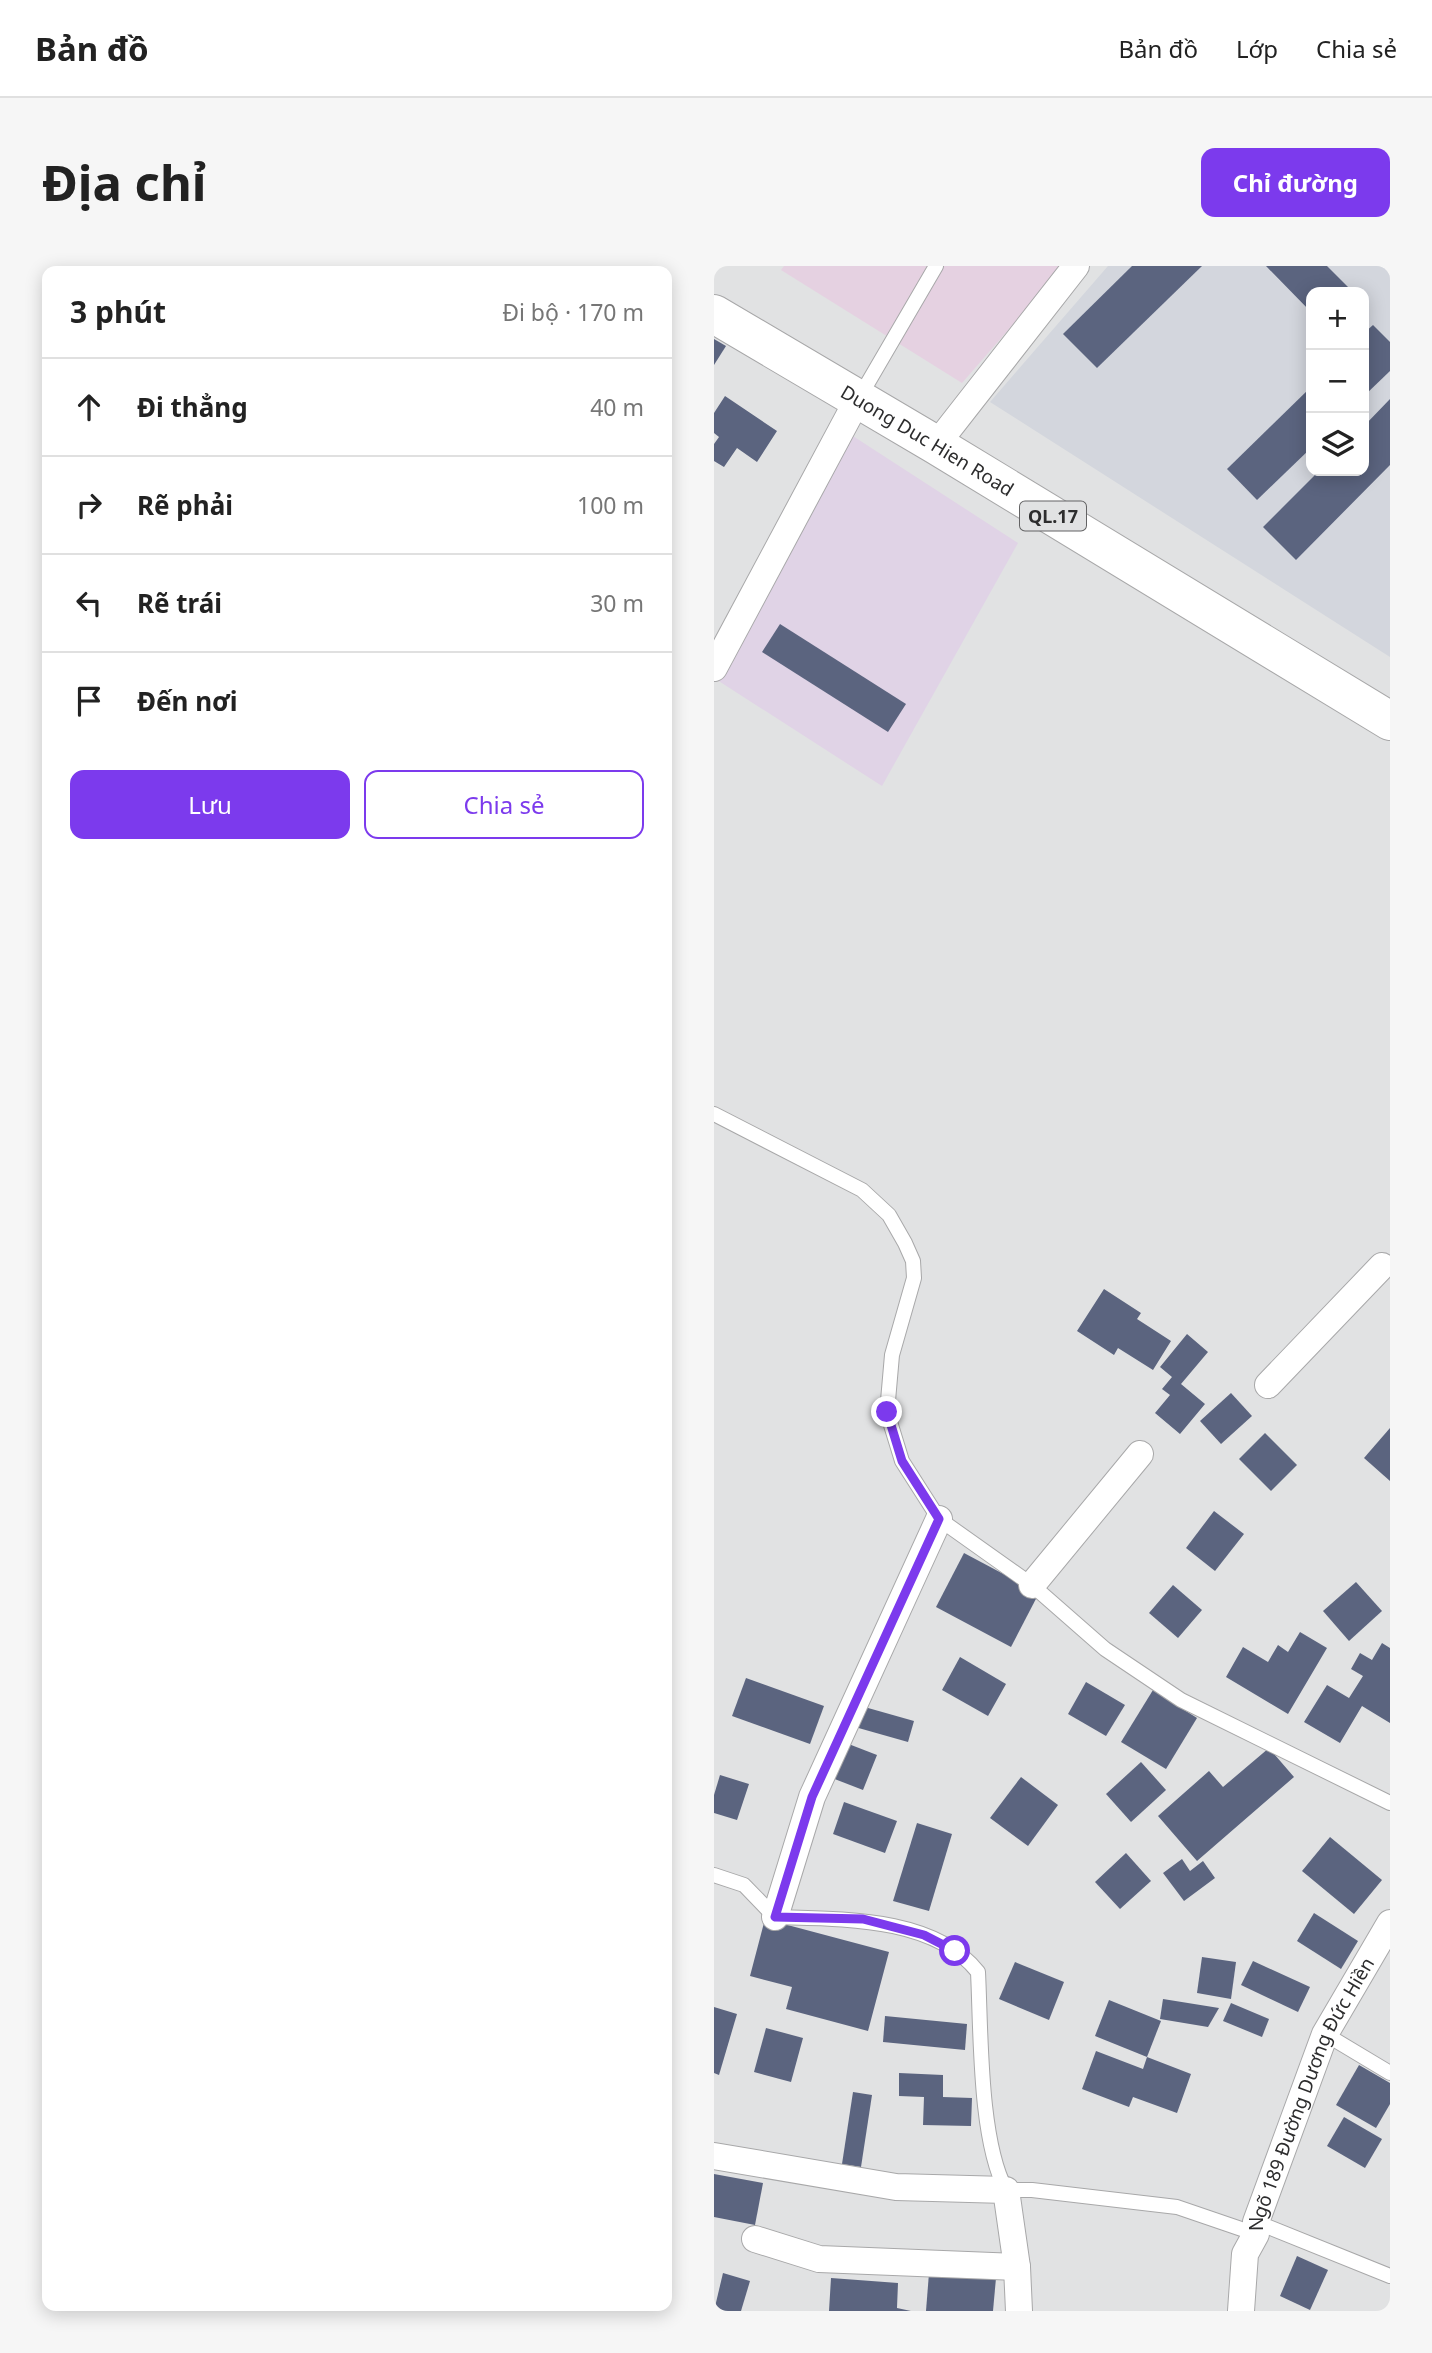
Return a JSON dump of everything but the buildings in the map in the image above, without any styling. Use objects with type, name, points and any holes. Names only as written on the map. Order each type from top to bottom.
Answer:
[{"type":"highway","name":"Duong Duc Hien Road","points":[[714,314],[936,445],[1390,722]]},
{"type":"street","points":[[936,445],[1076,266]]},
{"type":"street","points":[[714,668],[858,400]]},
{"type":"street","points":[[1268,1385],[1386,1268]]},
{"type":"street","points":[[1032,1585],[1140,1454]]},
{"type":"street","points":[[775,1917],[812,1797],[939,1519]]},
{"type":"street","name":"Ngõ 189 Đường Dương Đức Hiền","points":[[1241,2311],[1245,2254],[1325,2034],[1390,1923]]},
{"type":"street","points":[[714,2156],[895,2187],[1006,2190],[1017,2267],[1019,2311]]},
{"type":"street","points":[[755,2239],[819,2259],[1017,2267]]},
{"type":"lane","points":[[858,400],[936,266]]},
{"type":"lane","points":[[714,1114],[862,1189],[889,1216],[905,1243],[913,1261],[914,1278],[892,1355],[887,1412],[902,1461],[939,1519],[1032,1585],[1105,1649],[1181,1700],[1390,1803]]},
{"type":"lane","points":[[714,1875],[744,1885],[775,1917],[863,1919],[924,1935],[969,1961],[978,1972],[983,2083],[997,2174],[1006,2190],[1032,2190],[1177,2207],[1256,2228],[1390,2276]]},
{"type":"lane","points":[[1325,2034],[1390,2073]]},
{"type":"shaded area","points":[[784,266],[1064,266],[962,383],[781,270]]},
{"type":"shaded area","points":[[1108,266],[1390,266],[1390,657],[990,402]]},
{"type":"shaded area","points":[[839,427],[1018,543],[882,786],[714,678]]},
{"type":"route","points":[[887,1412],[902,1461],[912,1481],[939,1519],[812,1797],[775,1917],[863,1919],[924,1935],[955,1951]]}]
